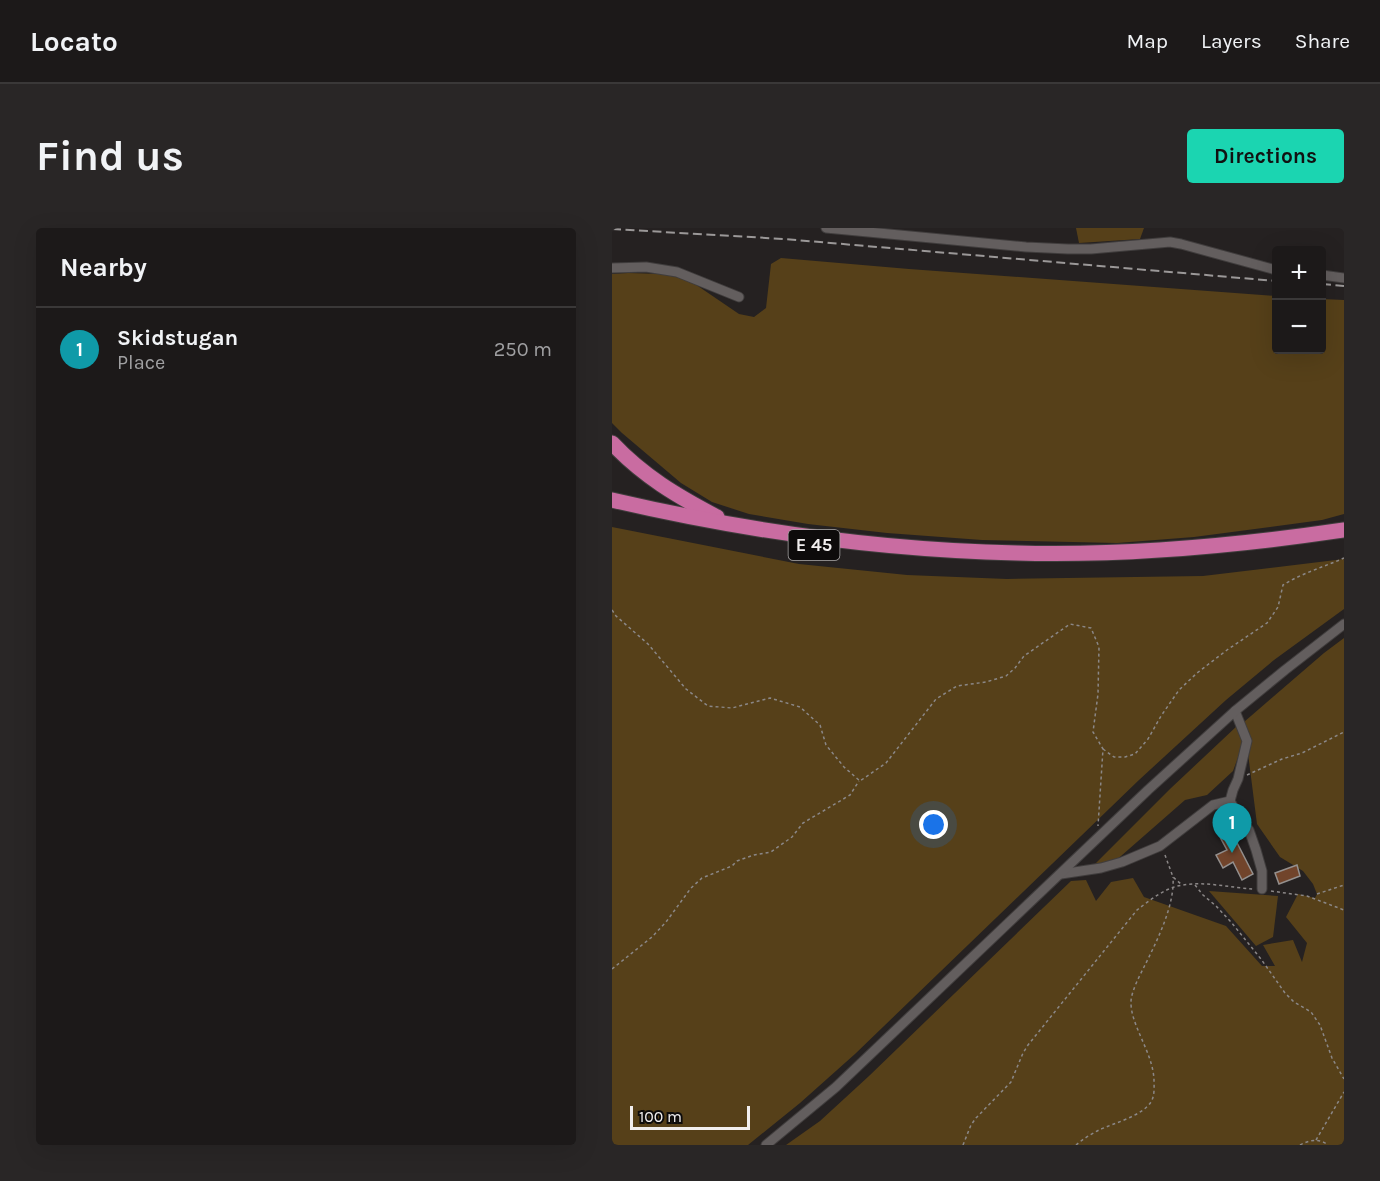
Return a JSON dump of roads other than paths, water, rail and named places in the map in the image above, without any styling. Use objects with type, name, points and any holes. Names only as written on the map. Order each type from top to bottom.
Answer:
[{"type":"highway","points":[[612,443],[655,482],[730,524]]},
{"type":"highway","name":"E 45","points":[[612,500],[658,511],[813,537],[894,546],[1018,553],[1077,553],[1230,545],[1344,530]]},
{"type":"highway","name":"E 45","points":[[612,507],[717,529],[813,545],[966,559],[1125,560],[1344,540]]},
{"type":"street","points":[[826,228],[1068,249],[1170,242],[1272,269]]},
{"type":"street","points":[[612,268],[646,267],[677,272],[739,297]]},
{"type":"street","points":[[1326,276],[1344,278]]},
{"type":"street","points":[[766,1145],[836,1088],[1235,711],[1344,624]]},
{"type":"street","points":[[1235,711],[1247,741],[1230,801],[1249,830],[1262,871],[1262,889]]},
{"type":"street","points":[[1061,874],[1122,862],[1160,846],[1213,806],[1230,801]]},
{"type":"railway","points":[[612,229],[784,239],[1272,281]]},
{"type":"railway","points":[[1326,284],[1344,286]]},
{"type":"place","name":"Skidstugan","points":[[1232,853]]}]
